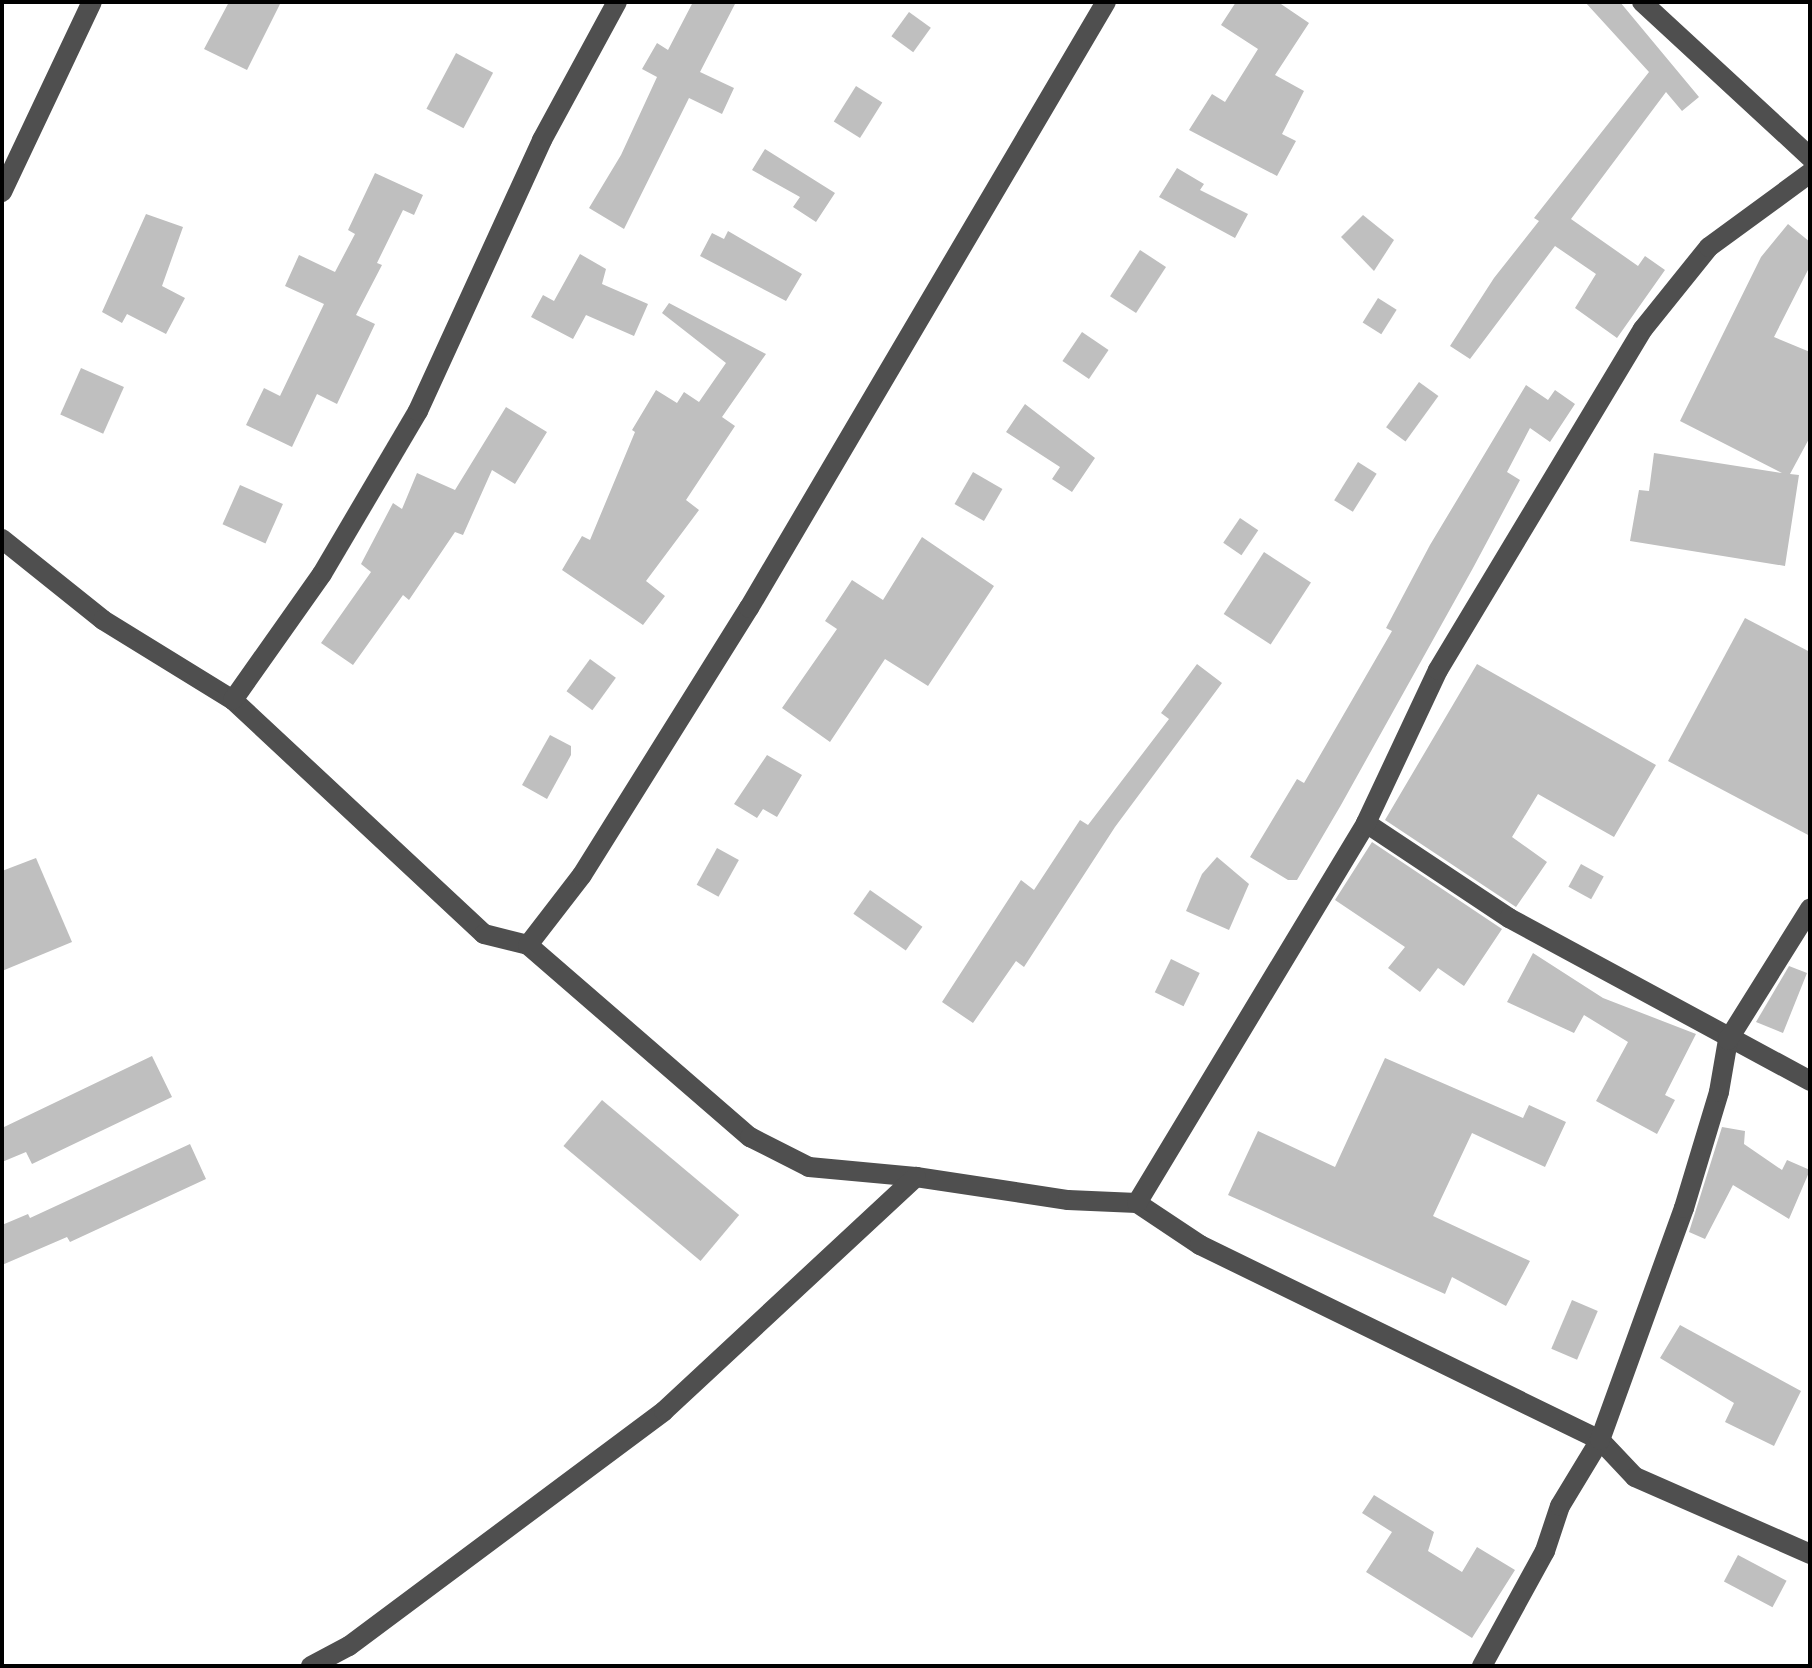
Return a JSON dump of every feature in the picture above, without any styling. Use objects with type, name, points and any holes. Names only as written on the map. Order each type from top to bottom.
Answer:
[{"type":"street","points":[[2,192],[92,2]]},
{"type":"street","points":[[233,700],[322,574],[418,411],[542,140],[617,2]]},
{"type":"street","points":[[528,945],[582,875],[749,608],[1106,2]]},
{"type":"street","points":[[1642,2],[1810,157]]},
{"type":"street","points":[[1137,1203],[1366,823],[1438,670],[1643,329],[1709,247],[1810,173]]},
{"type":"street","points":[[2,539],[103,620],[233,700],[484,934],[528,945],[750,1137],[809,1167],[916,1177],[1068,1200],[1137,1203],[1200,1245],[1600,1440],[1635,1477],[1810,1554]]},
{"type":"street","points":[[1366,823],[1509,918],[1728,1040],[1810,1081]]},
{"type":"street","points":[[1482,1666],[1545,1551],[1560,1506],[1600,1440],[1684,1208],[1719,1092],[1728,1040],[1810,909]]},
{"type":"street","points":[[311,1666],[349,1646],[664,1411],[916,1177]]},
{"type":"street","points":[[333,1666],[349,1646]]},
{"type":"building","points":[[229,2],[281,2],[247,70],[204,49]]},
{"type":"building","points":[[693,2],[736,2],[700,72],[734,88],[722,114],[689,98],[624,229],[589,208],[621,155],[657,77],[642,69],[657,43],[668,50]]},
{"type":"building","points":[[1236,2],[1278,2],[1309,23],[1275,75],[1304,91],[1282,134],[1296,141],[1277,176],[1189,130],[1212,94],[1225,102],[1258,49],[1221,25]]},
{"type":"building","points":[[1585,2],[1620,2],[1699,97],[1682,111],[1666,92],[1571,219],[1638,266],[1645,256],[1665,270],[1617,338],[1575,308],[1596,274],[1555,246],[1470,359],[1450,346],[1494,278],[1539,221],[1534,218],[1649,72]]},
{"type":"building","points":[[909,12],[931,28],[913,52],[891,36]]},
{"type":"building","points":[[456,53],[493,73],[464,128],[426,109]]},
{"type":"building","points":[[856,86],[882,102],[860,138],[834,122]]},
{"type":"building","points":[[765,149],[835,193],[816,222],[793,207],[800,197],[752,170]]},
{"type":"building","points":[[1177,168],[1204,184],[1200,190],[1248,214],[1235,238],[1159,197]]},
{"type":"building","points":[[375,173],[423,195],[414,215],[403,210],[377,263],[382,265],[356,315],[375,324],[337,404],[317,394],[292,447],[246,425],[264,388],[280,396],[324,304],[285,286],[299,255],[335,272],[355,234],[348,230]]},
{"type":"building","points":[[146,214],[183,227],[162,286],[185,298],[166,334],[127,314],[122,323],[102,312]]},
{"type":"building","points":[[1363,215],[1394,240],[1374,271],[1341,237]]},
{"type":"building","points":[[1788,224],[1810,242],[1810,266],[1774,337],[1810,352],[1810,437],[1790,474],[1799,475],[1785,566],[1630,541],[1639,490],[1649,491],[1654,453],[1782,473],[1680,421],[1761,257]]},
{"type":"building","points":[[728,231],[802,274],[786,301],[700,256],[712,233],[724,239]]},
{"type":"building","points":[[1140,250],[1166,267],[1136,313],[1110,296]]},
{"type":"building","points":[[580,254],[606,269],[602,284],[648,304],[634,336],[586,315],[573,339],[531,317],[543,295],[554,301]]},
{"type":"building","points":[[1378,298],[1397,310],[1381,334],[1363,323]]},
{"type":"building","points":[[669,303],[766,354],[722,417],[735,426],[686,500],[699,510],[646,581],[665,596],[643,625],[562,570],[582,536],[590,540],[635,432],[632,430],[656,390],[677,403],[684,392],[699,402],[726,363],[662,313]]},
{"type":"building","points":[[1082,332],[1109,350],[1089,379],[1062,361]]},
{"type":"building","points":[[81,368],[124,387],[103,434],[60,415]]},
{"type":"building","points":[[1419,382],[1438,396],[1406,441],[1386,427]]},
{"type":"building","points":[[1526,385],[1548,400],[1555,390],[1575,404],[1550,442],[1530,428],[1507,472],[1520,480],[1473,568],[1297,880],[1288,880],[1250,857],[1297,779],[1304,783],[1392,631],[1386,628],[1430,545]]},
{"type":"building","points":[[1025,404],[1095,458],[1072,492],[1052,479],[1060,467],[1006,432]]},
{"type":"building","points":[[506,407],[547,432],[515,484],[492,470],[463,535],[455,532],[409,600],[403,595],[353,665],[321,643],[371,572],[361,564],[393,503],[402,509],[417,473],[455,490]]},
{"type":"building","points":[[1358,462],[1377,474],[1353,512],[1334,500]]},
{"type":"building","points":[[973,472],[1002,489],[984,521],[954,504]]},
{"type":"building","points":[[240,485],[283,504],[265,543],[223,524]]},
{"type":"building","points":[[1240,518],[1258,530],[1241,555],[1223,543]]},
{"type":"building","points":[[922,537],[994,586],[928,686],[885,659],[830,742],[782,708],[837,629],[825,621],[852,580],[883,600]]},
{"type":"building","points":[[1264,552],[1311,582],[1271,645],[1224,614]]},
{"type":"building","points":[[1745,618],[1810,652],[1810,836],[1668,761]]},
{"type":"building","points":[[590,659],[616,678],[592,710],[566,691]]},
{"type":"building","points":[[1197,664],[1222,683],[1115,827],[1024,967],[1016,961],[973,1023],[942,1002],[1021,880],[1034,890],[1080,820],[1088,825],[1169,719],[1161,713]]},
{"type":"building","points":[[1477,664],[1656,765],[1614,837],[1538,794],[1512,837],[1547,862],[1516,907],[1385,820]]},
{"type":"building","points":[[550,735],[571,746],[571,755],[547,799],[522,785]]},
{"type":"building","points":[[767,755],[802,775],[777,817],[763,809],[757,818],[734,804]]},
{"type":"building","points":[[1372,842],[1502,929],[1464,986],[1438,968],[1420,992],[1388,968],[1405,947],[1335,900]]},
{"type":"building","points":[[717,848],[739,860],[719,897],[697,885]]},
{"type":"building","points":[[1217,857],[1249,884],[1229,930],[1186,911],[1202,874]]},
{"type":"building","points":[[36,858],[72,942],[2,971],[2,871]]},
{"type":"building","points":[[1581,864],[1604,877],[1591,899],[1568,887]]},
{"type":"building","points":[[870,890],[922,927],[906,950],[853,914]]},
{"type":"building","points":[[1533,953],[1603,998],[1696,1034],[1665,1095],[1675,1100],[1657,1134],[1596,1101],[1628,1042],[1584,1015],[1574,1033],[1507,1002]]},
{"type":"building","points":[[1171,959],[1200,973],[1184,1006],[1155,992]]},
{"type":"building","points":[[1789,966],[1807,973],[1783,1033],[1756,1022]]},
{"type":"building","points":[[152,1056],[172,1097],[32,1164],[26,1152],[2,1162],[2,1128]]},
{"type":"building","points":[[1385,1058],[1523,1118],[1529,1105],[1566,1122],[1545,1167],[1472,1133],[1433,1216],[1530,1261],[1506,1306],[1452,1277],[1445,1294],[1228,1195],[1258,1131],[1335,1167]]},
{"type":"building","points":[[602,1100],[739,1215],[701,1261],[563,1146]]},
{"type":"building","points":[[1722,1127],[1745,1131],[1744,1144],[1782,1170],[1787,1160],[1810,1170],[1789,1219],[1733,1185],[1705,1239],[1689,1232]]},
{"type":"building","points":[[190,1144],[206,1179],[70,1242],[67,1237],[2,1265],[2,1225],[28,1214],[30,1218]]},
{"type":"building","points":[[1572,1300],[1598,1311],[1577,1360],[1551,1349]]},
{"type":"building","points":[[1680,1325],[1801,1391],[1774,1446],[1725,1422],[1734,1403],[1660,1358]]},
{"type":"building","points":[[1374,1495],[1434,1532],[1428,1551],[1462,1572],[1477,1547],[1515,1570],[1472,1638],[1366,1572],[1392,1532],[1362,1513]]},
{"type":"building","points":[[1738,1555],[1787,1581],[1772,1607],[1724,1581]]}]
